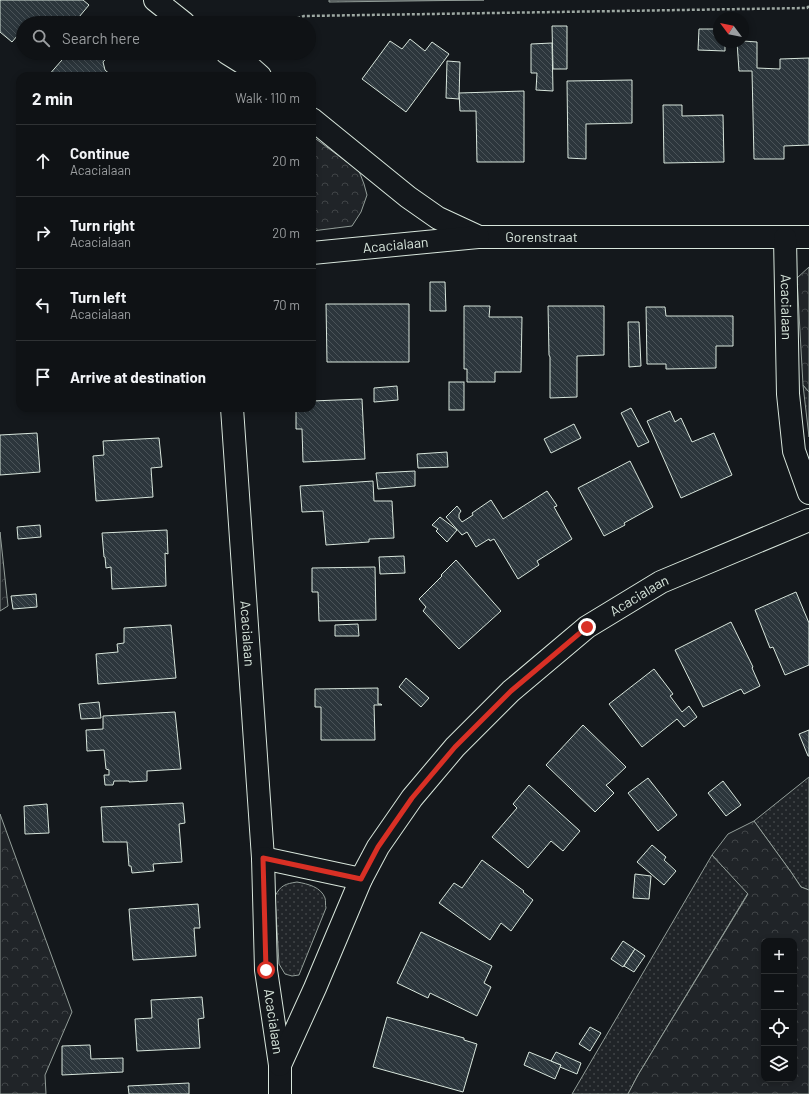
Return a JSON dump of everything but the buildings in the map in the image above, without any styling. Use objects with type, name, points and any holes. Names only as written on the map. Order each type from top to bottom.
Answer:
[{"type":"street","points":[[155,0],[175,16]]},
{"type":"street","points":[[235,60],[250,72]]},
{"type":"street","name":"Gorenstraat","points":[[316,122],[408,197],[438,218],[479,237],[809,238]]},
{"type":"street","name":"Acacialaan","points":[[316,253],[479,237]]},
{"type":"street","name":"Acacialaan","points":[[785,238],[788,394],[794,451],[809,493]]},
{"type":"street","name":"Acacialaan","points":[[232,412],[263,858],[266,970],[280,1065],[280,1094]]},
{"type":"street","name":"Acacialaan","points":[[280,1065],[315,988],[361,879],[378,847],[412,798],[455,747],[511,691],[587,627],[661,582],[809,520]]},
{"type":"street","points":[[263,858],[361,879]]},
{"type":"path","points":[[304,16],[798,8],[809,6]]},
{"type":"green space","points":[[329,0],[484,0],[329,2]]},
{"type":"green space","points":[[316,139],[359,171],[367,195],[361,212],[352,226],[316,230]]},
{"type":"green space","points":[[809,267],[809,392],[803,385],[797,278]]},
{"type":"green space","points":[[803,385],[809,392],[809,437]]},
{"type":"green space","points":[[0,532],[8,606],[0,611]]},
{"type":"green space","points":[[809,777],[809,890],[801,887],[754,821]]},
{"type":"green space","points":[[0,814],[72,1012],[45,1075],[46,1094],[0,1094]]},
{"type":"green space","points":[[754,821],[801,887],[809,890],[809,1094],[628,1094],[638,1075],[748,894],[712,855],[728,834]]},
{"type":"green space","points":[[712,855],[748,893],[628,1094],[572,1094]]},
{"type":"green space","points":[[297,882],[310,885],[320,891],[325,898],[326,908],[299,975],[292,976],[285,974],[279,964],[275,896],[279,889],[289,883]]},
{"type":"route","points":[[266,970],[263,858],[361,879],[378,847],[412,798],[455,747],[511,691],[587,627]]}]
